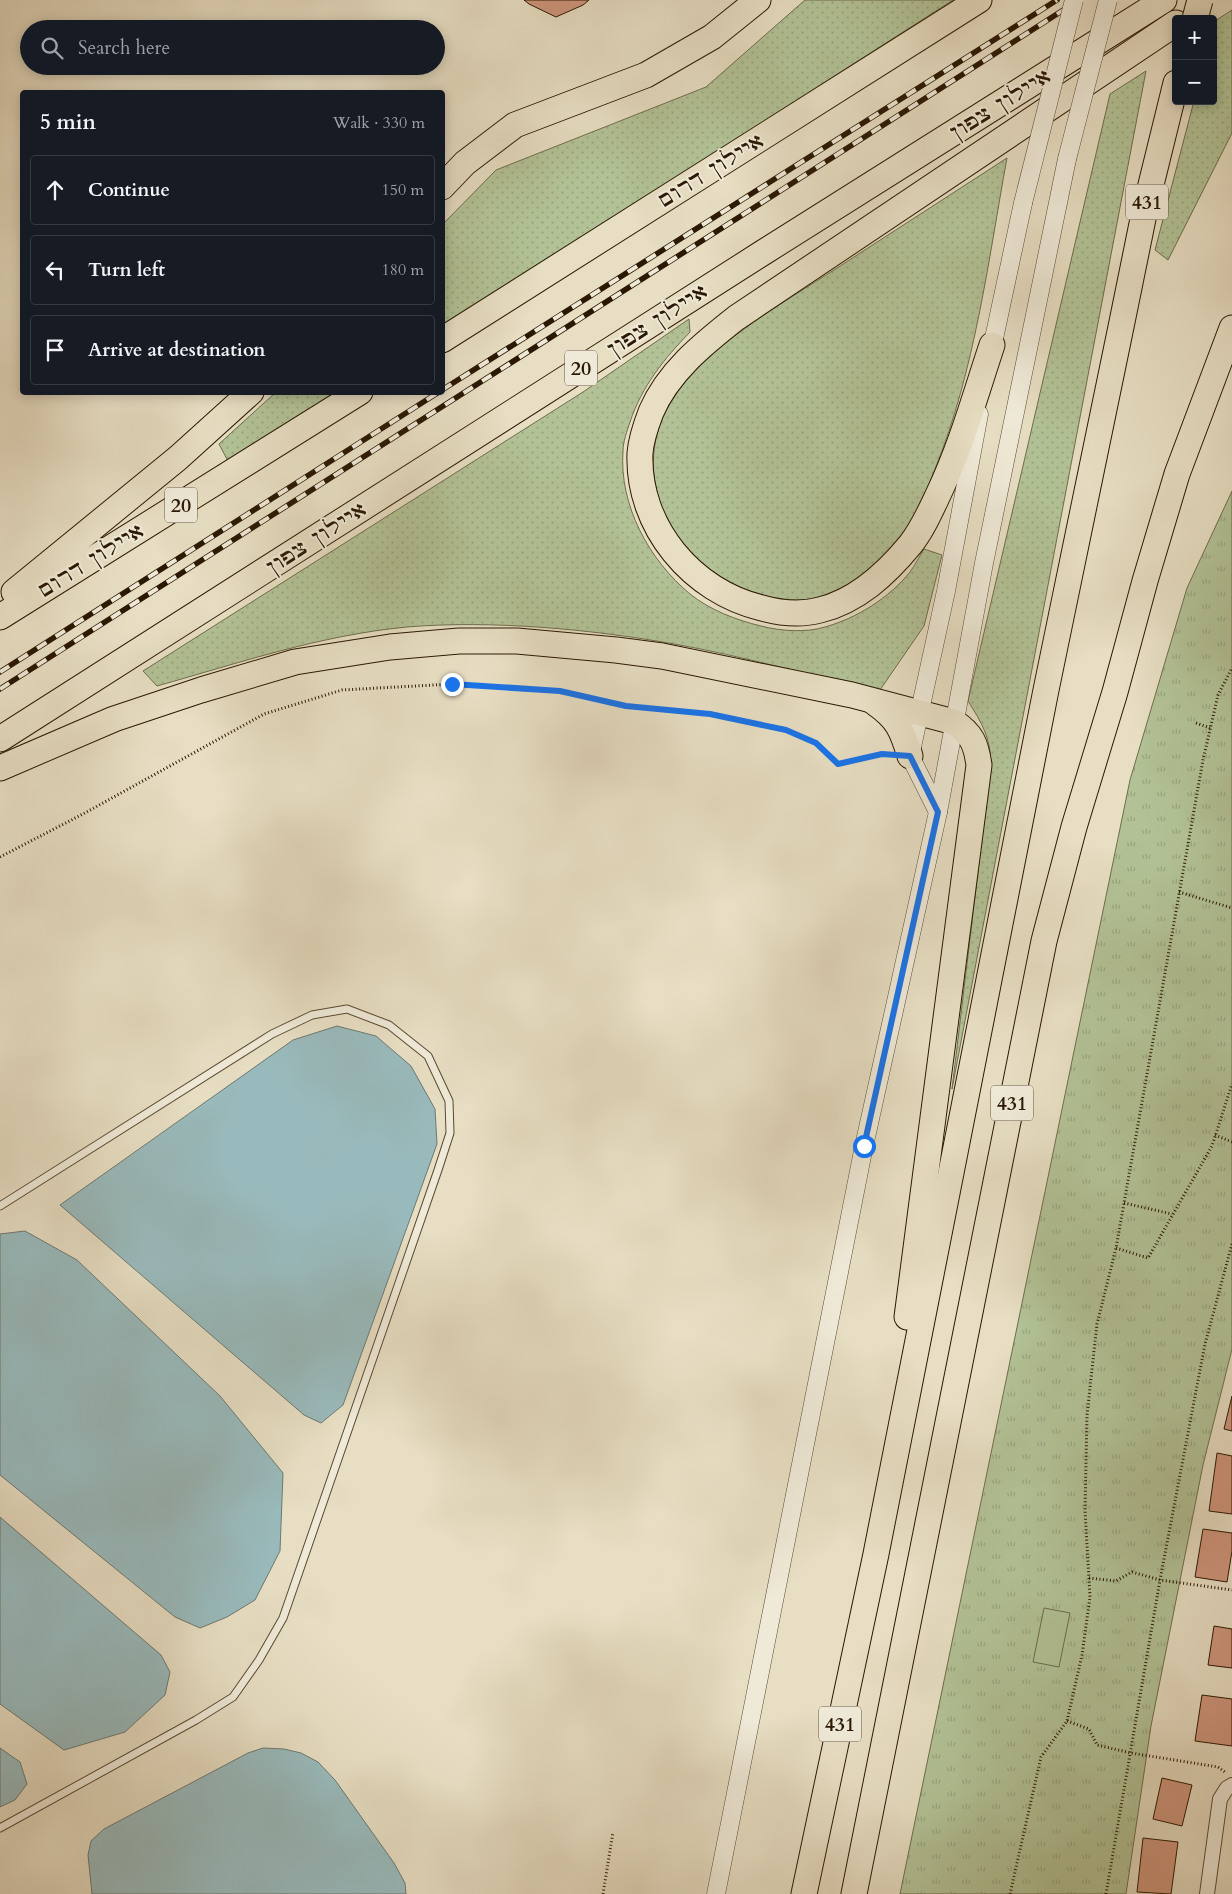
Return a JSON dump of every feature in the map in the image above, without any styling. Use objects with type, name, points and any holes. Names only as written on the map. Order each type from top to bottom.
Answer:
[{"type":"highway","points":[[445,184],[465,163],[515,125],[646,75],[712,36],[758,0]]},
{"type":"highway","name":"איילון דרום","points":[[445,338],[979,0]]},
{"type":"highway","name":"איילון צפון","points":[[0,739],[1164,0]]},
{"type":"highway","points":[[1196,15],[1200,0]]},
{"type":"highway","points":[[1188,15],[1210,0]]},
{"type":"highway","points":[[992,345],[953,463],[923,525],[911,544],[884,574],[856,595],[820,610],[807,612],[775,612],[735,600],[700,580],[678,557],[658,528],[644,491],[640,452],[651,413],[659,397],[685,362],[736,318],[1172,26]]},
{"type":"highway","name":"431","points":[[804,1894],[876,1554],[1046,690],[1143,218],[1172,99]]},
{"type":"highway","name":"431","points":[[854,1894],[1051,913],[1074,827],[1115,692],[1145,581],[1177,474],[1232,328]]},
{"type":"highway","points":[[0,604],[178,458],[248,395]]},
{"type":"highway","name":"איילון דרום","points":[[0,617],[355,395]]},
{"type":"highway","points":[[0,768],[114,719],[201,690],[295,662],[390,647],[459,641],[526,642],[662,656],[871,700],[954,722],[967,731],[977,752],[979,765],[876,1554]]},
{"type":"highway","points":[[871,700],[889,712],[902,730],[910,756]]},
{"type":"highway","points":[[868,1894],[947,1427]]},
{"type":"street","points":[[938,812],[910,756],[946,591],[992,345],[1023,203],[1074,0]]},
{"type":"street","points":[[716,1894],[864,1146],[938,812],[984,563],[1067,159],[1108,0]]},
{"type":"street","points":[[1207,1894],[1220,1800],[1227,1788],[1232,1785]]},
{"type":"lane","points":[[0,1206],[272,1034],[312,1015],[347,1010],[389,1025],[428,1056],[449,1101],[450,1133],[438,1170],[283,1618],[259,1660],[233,1697],[196,1720],[0,1828]]},
{"type":"path","points":[[1010,1894],[1041,1757],[1067,1721],[1082,1655],[1090,1597],[1085,1510],[1087,1415],[1097,1324],[1116,1248],[1203,760],[1218,695],[1232,668]]},
{"type":"path","points":[[0,857],[83,814],[264,714],[342,690],[452,684],[560,691],[626,706],[710,714],[786,730],[816,743],[838,764],[882,754],[910,756]]},
{"type":"path","points":[[1196,723],[1210,728]]},
{"type":"path","points":[[1179,892],[1232,908]]},
{"type":"path","points":[[1116,1248],[1148,1258],[1212,1146],[1232,1085]]},
{"type":"path","points":[[1215,1134],[1232,1142]]},
{"type":"path","points":[[1124,1203],[1172,1214]]},
{"type":"path","points":[[1106,1894],[1160,1580],[1205,1344],[1232,1244]]},
{"type":"path","points":[[1089,1578],[1116,1581],[1132,1572],[1160,1580],[1232,1590]]},
{"type":"path","points":[[1067,1721],[1089,1729],[1097,1745],[1131,1753],[1218,1767],[1232,1776]]},
{"type":"path","points":[[603,1894],[613,1832]]},
{"type":"green space","points":[[805,0],[953,0],[445,326],[445,222],[496,170],[706,87]]},
{"type":"green space","points":[[1232,10],[1232,133],[1168,260],[1155,250],[1193,105],[1217,105],[1217,20]]},
{"type":"green space","points":[[1146,71],[952,1089],[991,763],[989,745],[984,730],[968,701],[1110,94]]},
{"type":"green space","points":[[1007,158],[979,315],[960,393],[935,469],[917,511],[902,535],[884,556],[864,574],[840,589],[808,599],[790,600],[766,596],[736,585],[709,569],[686,547],[669,522],[657,494],[653,463],[658,433],[671,402],[685,382],[724,345],[769,311]]},
{"type":"green space","points":[[689,319],[690,332],[671,352],[647,385],[635,409],[624,440],[623,471],[626,491],[640,530],[662,565],[675,580],[698,600],[715,610],[742,621],[785,630],[817,629],[849,618],[872,606],[902,581],[924,549],[942,555],[924,626],[880,690],[726,654],[674,644],[575,630],[506,625],[407,627],[343,636],[280,651],[157,686],[143,671],[583,392]]},
{"type":"green space","points":[[273,395],[336,395],[229,463],[219,444]]},
{"type":"green space","points":[[1232,491],[1232,1349],[1203,1465],[1151,1726],[1126,1894],[900,1894],[1130,780],[1187,588]]},
{"type":"green space","points":[[1044,1608],[1070,1613],[1059,1667],[1033,1662]]},
{"type":"water","points":[[337,1026],[376,1036],[411,1066],[435,1109],[437,1144],[343,1405],[321,1423],[304,1415],[60,1205],[293,1040]]},
{"type":"water","points":[[25,1231],[77,1260],[220,1396],[283,1473],[280,1551],[255,1600],[227,1617],[200,1628],[175,1617],[0,1475],[0,1234]]},
{"type":"water","points":[[0,1517],[161,1655],[170,1672],[165,1695],[125,1732],[64,1750],[0,1704]]},
{"type":"water","points":[[0,1748],[20,1762],[27,1784],[15,1800],[0,1807]]},
{"type":"water","points":[[263,1748],[284,1749],[301,1753],[318,1762],[335,1780],[394,1863],[405,1883],[406,1894],[92,1894],[88,1855],[91,1841],[104,1829],[248,1753]]},
{"type":"building","points":[[524,0],[589,0],[583,5],[556,17]]},
{"type":"building","points":[[1232,1396],[1232,1431],[1224,1429]]},
{"type":"building","points":[[1217,1453],[1232,1456],[1232,1514],[1209,1511]]},
{"type":"building","points":[[1203,1529],[1232,1533],[1232,1551],[1227,1582],[1195,1577]]},
{"type":"building","points":[[1214,1626],[1232,1629],[1232,1668],[1208,1665]]},
{"type":"building","points":[[1202,1695],[1232,1699],[1232,1746],[1195,1741]]},
{"type":"building","points":[[1162,1778],[1192,1785],[1182,1826],[1153,1819]]},
{"type":"building","points":[[1143,1838],[1178,1842],[1171,1894],[1137,1892]]},
{"type":"railway","points":[[445,388],[1057,0]]},
{"type":"railway","points":[[0,689],[1079,0]]},
{"type":"railway","points":[[0,672],[434,395]]},
{"type":"route","points":[[452,684],[560,691],[626,706],[710,714],[786,730],[816,743],[838,764],[882,754],[910,756],[938,812],[864,1146]]}]
